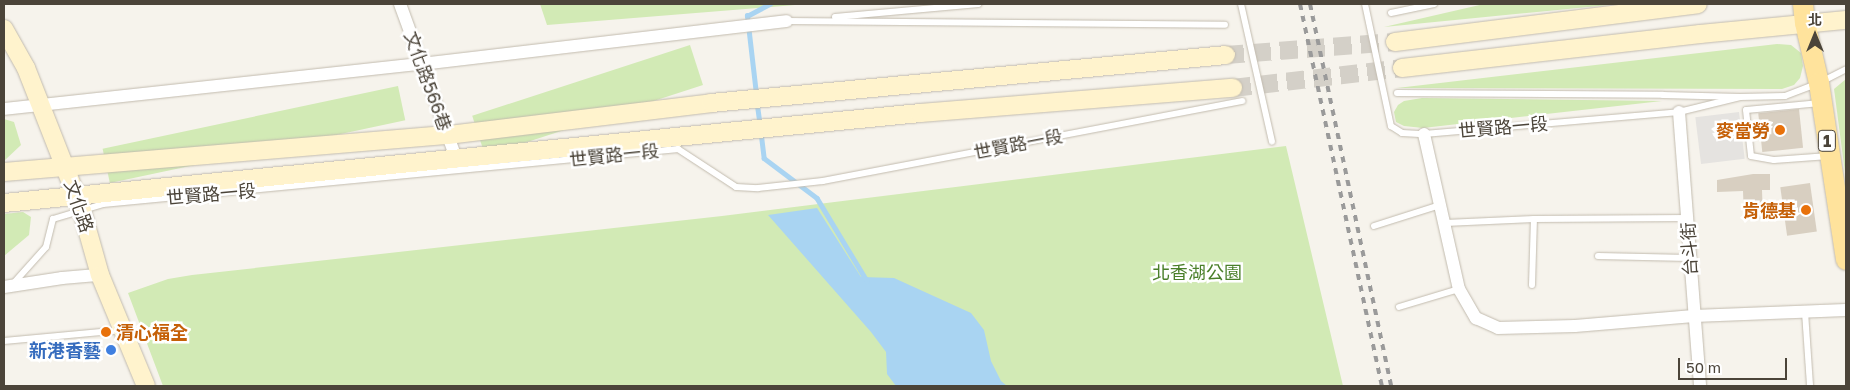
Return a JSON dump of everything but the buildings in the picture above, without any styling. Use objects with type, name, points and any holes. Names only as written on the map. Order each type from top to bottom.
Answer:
[{"type":"main road","name":"1","points":[[1804,13],[1819,83],[1846,260]]},
{"type":"street","name":"文化路566巷","points":[[400,4],[456,158]]},
{"type":"street","points":[[1395,42],[1698,4]]},
{"type":"street","points":[[1402,68],[1804,13],[1846,20]]},
{"type":"street","points":[[4,109],[421,64],[709,28],[786,21]]},
{"type":"street","name":"文化路","points":[[4,30],[26,68],[79,203],[100,275],[146,386]]},
{"type":"street","points":[[4,172],[448,134],[711,103],[1226,55]]},
{"type":"street","name":"世賢路一段","points":[[4,203],[79,203],[456,158],[813,124],[1238,94]]},
{"type":"street","name":"台斗街","points":[[1679,112],[1700,386]]},
{"type":"street","points":[[1424,134],[1442,205],[1459,289],[1476,318],[1498,328],[1575,326],[1694,316],[1846,310]]},
{"type":"street","name":"世賢路一段","points":[[7,287],[62,278],[100,275]]},
{"type":"lane","points":[[786,21],[978,4]]},
{"type":"lane","points":[[1242,4],[1272,142]]},
{"type":"lane","name":"世賢路一段","points":[[1365,4],[1391,126],[1402,133],[1424,134],[1679,112],[1740,98]]},
{"type":"lane","points":[[1391,13],[1434,4]]},
{"type":"lane","points":[[802,20],[1225,25]]},
{"type":"lane","name":"世賢路一段","points":[[1397,93],[1663,95],[1740,98],[1785,96],[1819,83],[1846,69]]},
{"type":"lane","name":"世賢路一段","points":[[7,287],[46,247],[53,219],[79,203],[103,204],[678,149],[736,187],[758,188],[822,181],[1238,94]]},
{"type":"lane","points":[[1822,103],[1746,110],[1751,156],[1774,160],[1830,156]]},
{"type":"lane","points":[[1374,226],[1442,205]]},
{"type":"lane","points":[[1445,223],[1534,219],[1688,218]]},
{"type":"lane","points":[[1532,285],[1534,219]]},
{"type":"lane","points":[[1598,256],[1689,258]]},
{"type":"lane","points":[[1399,307],[1459,289]]},
{"type":"lane","points":[[1805,312],[1810,386]]},
{"type":"lane","points":[[4,341],[123,330]]},
{"type":"green space","points":[[540,4],[807,4],[547,25]]},
{"type":"green space","points":[[1484,4],[1619,4],[1384,27]]},
{"type":"green space","points":[[1777,44],[1791,45],[1801,53],[1803,66],[1800,78],[1794,85],[1782,89],[1397,88]]},
{"type":"green space","points":[[690,45],[703,85],[485,156],[472,116]]},
{"type":"green space","points":[[1846,79],[1846,180],[1834,89]]},
{"type":"green space","points":[[398,86],[405,120],[110,183],[103,149]]},
{"type":"green space","points":[[1422,98],[1662,101],[1423,128],[1404,126],[1396,122],[1394,112],[1398,105],[1404,101]]},
{"type":"green space","points":[[4,119],[14,122],[21,145],[4,161]]},
{"type":"green space","name":"北香湖公園","points":[[1286,146],[1343,386],[163,386],[128,293],[168,279],[192,275],[722,216]]},
{"type":"green space","points":[[23,212],[31,217],[29,235],[4,256],[4,214]]},
{"type":"shaded area","points":[[1739,112],[1745,159],[1701,164],[1695,117]]},
{"type":"water","points":[[817,208],[861,277],[894,278],[971,313],[984,330],[991,361],[1001,381],[1007,386],[896,386],[887,374],[886,352],[871,332],[768,215]]},
{"type":"waterway","points":[[756,94],[747,16],[770,4]]},
{"type":"waterway","points":[[757,102],[760,124]]},
{"type":"waterway","points":[[761,132],[764,158],[817,198],[867,281]]},
{"type":"tunnel","points":[[1226,55],[1395,42]]},
{"type":"tunnel","points":[[1233,88],[1402,68]]},
{"type":"railway","points":[[1300,4],[1382,386]]},
{"type":"railway","points":[[1310,4],[1391,386]]},
{"type":"place","name":"麥當勞","points":[[1780,130]]},
{"type":"place","name":"肯德基","points":[[1806,210]]},
{"type":"place","name":"清心福全","points":[[106,332]]},
{"type":"place","name":"新港香藝","points":[[111,350]]}]
